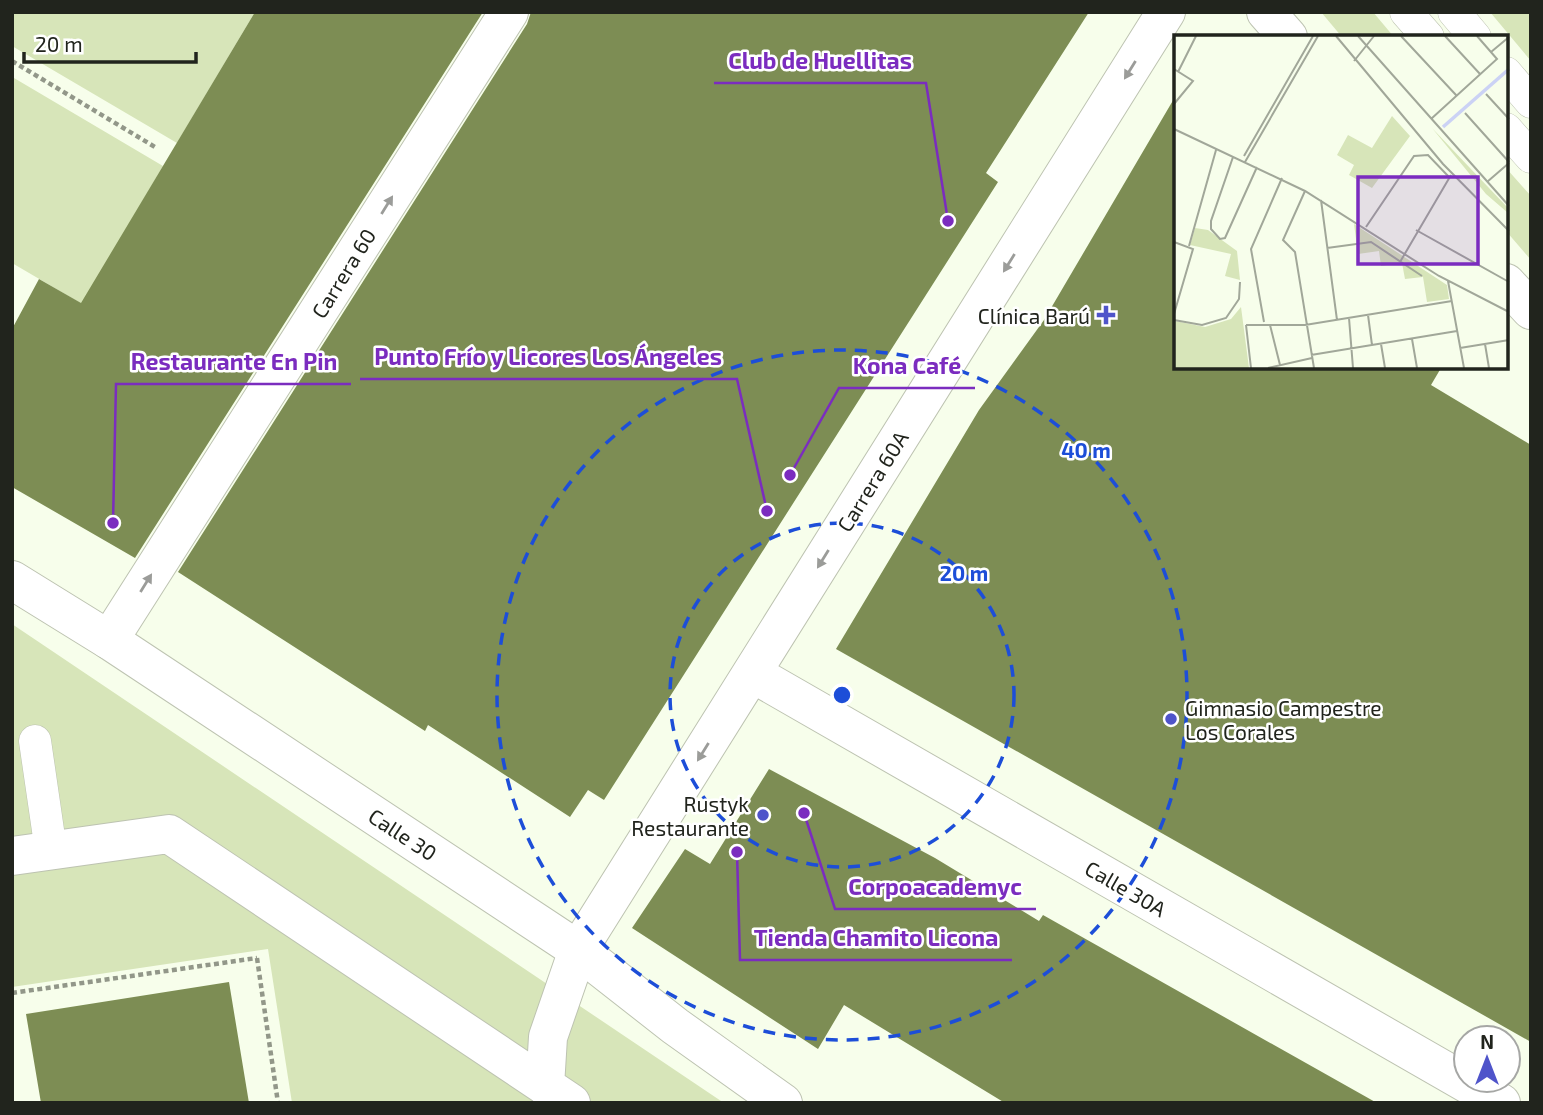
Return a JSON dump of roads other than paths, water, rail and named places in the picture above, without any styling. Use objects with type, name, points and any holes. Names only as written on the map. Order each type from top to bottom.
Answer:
[{"type":"main road","name":"Carrera 60","points":[[109,640],[509,12]]},
{"type":"main road","name":"Carrera 60A","points":[[558,1094],[548,1037],[578,950],[1166,12]]},
{"type":"main road","points":[[1266,12],[1286,35]]},
{"type":"main road","points":[[1508,285],[1531,310]]},
{"type":"main road","name":"Calle 30","points":[[12,580],[109,640],[578,950],[675,1026],[783,1103]]},
{"type":"main road","name":"Calle 30A","points":[[752,673],[1501,1103]]},
{"type":"main road","points":[[12,856],[169,834],[558,1094]]},
{"type":"lane","points":[[1406,12],[1426,35]]},
{"type":"lane","points":[[1508,75],[1531,102]]},
{"type":"lane","points":[[1508,130],[1531,157]]},
{"type":"lane","points":[[35,741],[51,851]]},
{"type":"place","name":"Club de Huellitas","points":[[948,221]]},
{"type":"place","name":"Clínica Barú","points":[[1106,315]]},
{"type":"place","name":"Kona Café","points":[[790,475]]},
{"type":"place","name":"Punto Frío y Licores Los Ángeles","points":[[767,511]]},
{"type":"place","name":"Restaurante En Pin","points":[[113,523]]},
{"type":"place","name":"Gimnasio Campestre Los Corales","points":[[1171,719]]},
{"type":"place","name":"Corpoacademyc","points":[[804,813]]},
{"type":"place","name":"Rustyk Restaurante","points":[[763,815]]},
{"type":"place","name":"Tienda Chamito Licona","points":[[737,852]]}]
